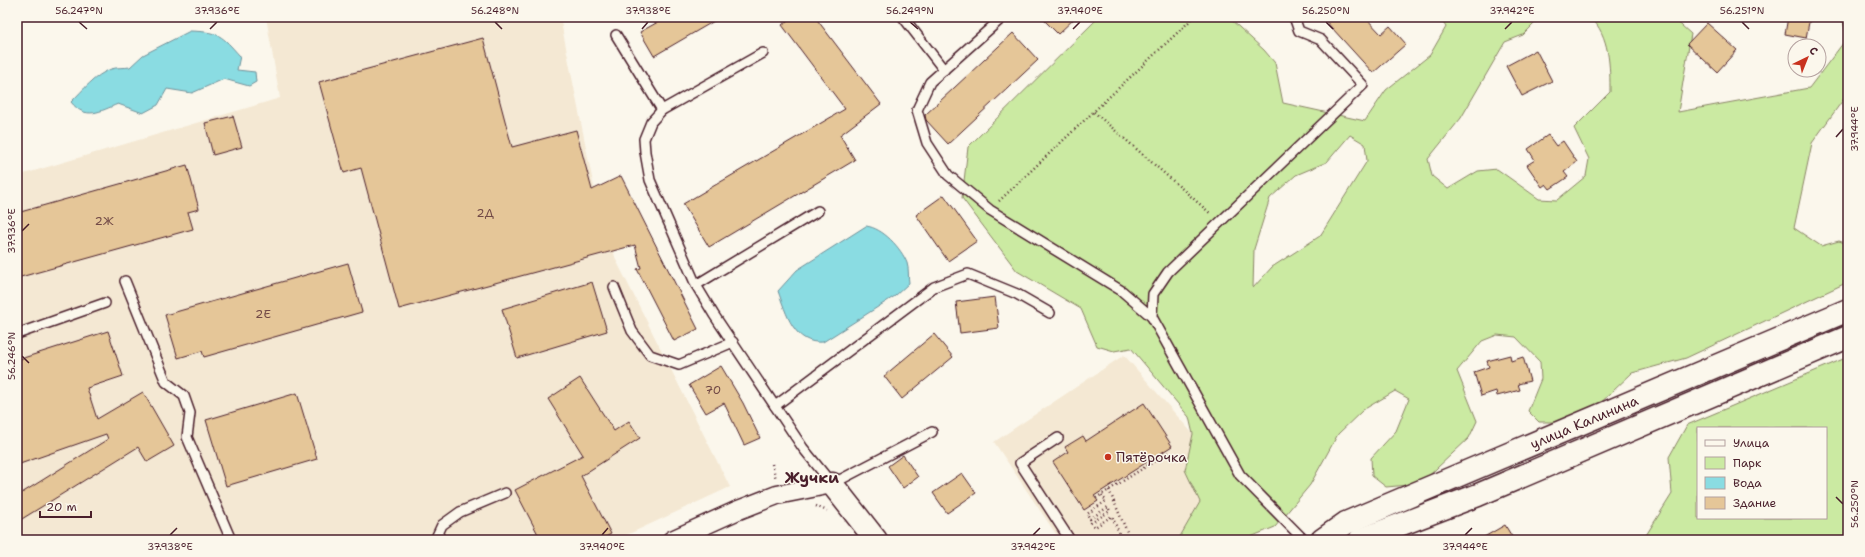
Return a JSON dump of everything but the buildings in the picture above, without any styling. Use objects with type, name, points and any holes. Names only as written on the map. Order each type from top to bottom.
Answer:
[{"type":"street","name":"улица Калинина","points":[[1322,540],[1346,523],[1848,310]]},
{"type":"street","name":"улица Калинина","points":[[1360,540],[1478,495],[1848,337]]},
{"type":"street","points":[[672,540],[736,511],[777,495],[832,484],[876,540]]},
{"type":"lane","points":[[903,17],[944,70]]},
{"type":"lane","points":[[1003,17],[930,82],[917,110],[927,144],[948,174],[990,210],[1122,291],[1152,317],[1240,475],[1304,540]]},
{"type":"lane","points":[[1152,317],[1153,294],[1168,272],[1363,85],[1321,40],[1300,31],[1294,17]]},
{"type":"lane","points":[[616,35],[662,110]]},
{"type":"lane","points":[[763,53],[662,110],[651,122],[644,139],[650,180],[696,285],[803,448],[832,484],[932,432]]},
{"type":"lane","points":[[696,285],[818,211]]},
{"type":"lane","points":[[775,406],[934,287],[968,274],[1016,294],[1050,313]]},
{"type":"lane","points":[[125,281],[166,382],[184,396],[190,413],[187,437],[231,540]]},
{"type":"lane","points":[[614,287],[632,331],[650,355],[679,365],[733,342]]},
{"type":"lane","points":[[17,334],[105,303]]},
{"type":"lane","points":[[1058,438],[1020,463],[1070,540]]},
{"type":"lane","points":[[435,540],[442,525],[460,512],[505,493]]},
{"type":"path","points":[[990,210],[1194,17]]},
{"type":"path","points":[[1094,112],[1220,222]]},
{"type":"path","points":[[1096,498],[1169,452]]},
{"type":"path","points":[[1109,490],[1128,534]]},
{"type":"path","points":[[1102,495],[1106,501],[1086,514],[1090,519],[1108,507],[1110,511],[1091,522],[1095,527],[1112,516],[1122,540]]},
{"type":"path","points":[[810,505],[830,512]]},
{"type":"shaded area","points":[[266,17],[556,17],[561,22],[593,183],[616,260],[730,487],[616,540],[17,540],[17,176],[280,98]]},
{"type":"shaded area","points":[[1124,355],[1193,434],[1185,470],[1200,502],[1178,540],[1060,540],[994,442]]},
{"type":"green space","points":[[1099,17],[1136,19],[1140,17],[1228,17],[1264,50],[1275,63],[1283,103],[1365,121],[1386,90],[1430,55],[1446,27],[1439,17],[1541,17],[1523,35],[1505,42],[1461,118],[1428,159],[1432,176],[1448,189],[1478,171],[1497,169],[1539,199],[1557,200],[1586,176],[1589,159],[1574,128],[1610,92],[1608,52],[1602,33],[1597,24],[1590,17],[1672,17],[1691,34],[1678,112],[1809,88],[1817,78],[1827,78],[1827,64],[1847,38],[1842,17],[1848,17],[1848,93],[1812,143],[1794,228],[1821,246],[1839,241],[1848,244],[1848,282],[1686,358],[1632,373],[1593,410],[1559,422],[1539,422],[1528,411],[1541,379],[1540,362],[1516,337],[1497,335],[1482,341],[1457,371],[1477,421],[1469,438],[1420,484],[1386,487],[1372,476],[1371,458],[1396,431],[1409,399],[1395,391],[1363,410],[1338,434],[1310,485],[1275,527],[1243,540],[1178,540],[1200,502],[1185,470],[1193,434],[1189,417],[1131,348],[1114,351],[1097,346],[1081,309],[1017,271],[962,198],[968,147]],"holes":[[[1350,135],[1365,144],[1367,161],[1320,236],[1272,267],[1253,288],[1254,249],[1270,198],[1296,175],[1327,162]]]},
{"type":"green space","points":[[1848,357],[1848,540],[1643,540],[1672,494],[1669,457],[1687,425]]},
{"type":"water","points":[[190,31],[208,32],[224,39],[240,56],[237,70],[255,72],[256,82],[249,86],[224,79],[192,93],[167,89],[158,105],[143,113],[118,104],[93,113],[88,113],[77,108],[71,102],[90,83],[105,72],[113,68],[130,67],[143,55]]},
{"type":"water","points":[[866,226],[879,231],[896,245],[907,263],[909,283],[895,296],[823,342],[813,342],[805,338],[798,333],[788,318],[778,291],[797,270]]},
{"type":"place","name":"Пятёрочка","points":[[1108,457]]},
{"type":"district","name":"Жучки","points":[[812,477]]}]
